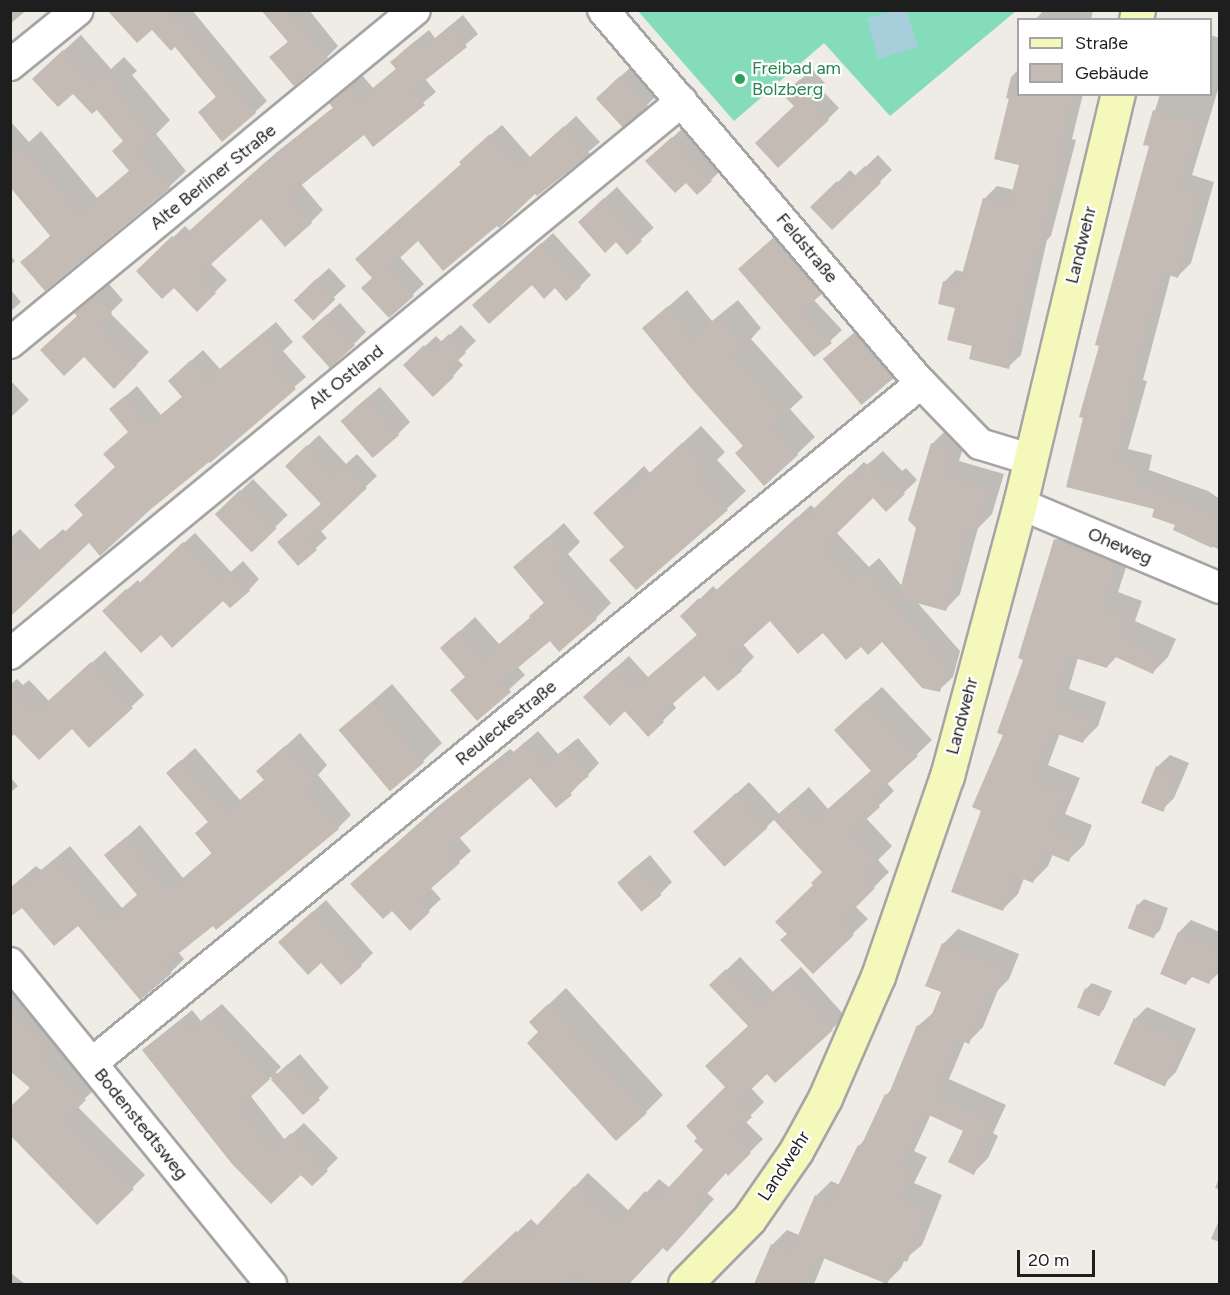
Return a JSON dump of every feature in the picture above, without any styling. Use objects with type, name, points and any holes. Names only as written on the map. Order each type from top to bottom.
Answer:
[{"type":"street","points":[[10,65],[78,10]]},
{"type":"street","name":"Alte Berliner Straße","points":[[10,343],[415,10]]},
{"type":"street","name":"Feldstraße","points":[[603,10],[921,383],[980,444],[1029,459]]},
{"type":"street","name":"Landwehr","points":[[685,1284],[749,1219],[796,1151],[853,1037],[878,976],[947,776],[1020,504],[1118,96]]},
{"type":"street","name":"Alt Ostland","points":[[10,654],[682,101]]},
{"type":"street","name":"Reuleckestraße","points":[[92,1063],[921,383]]},
{"type":"street","name":"Oheweg","points":[[1020,504],[1220,588]]},
{"type":"street","name":"Bodenstedtsweg","points":[[10,963],[271,1284]]},
{"type":"green space","name":"Freibad am Bolzberg","points":[[638,11],[1016,11],[890,116],[824,43],[734,121]]},
{"type":"water","points":[[894,11],[907,11],[918,47],[878,59],[867,18]]},
{"type":"building","points":[[107,10],[173,10],[168,15],[174,22],[178,19],[256,113],[222,142],[198,112],[216,97],[175,47],[171,51],[152,30],[137,43]]},
{"type":"building","points":[[261,10],[288,10],[328,58],[294,86],[269,57],[288,42]]},
{"type":"building","points":[[450,26],[467,47],[413,90],[425,105],[373,147],[364,135],[289,195],[312,223],[285,247],[261,219],[199,275],[216,293],[197,312],[174,288],[162,299],[136,271],[172,236],[177,242],[263,164],[333,108],[329,103],[350,86],[360,99],[396,69],[390,62],[416,41],[422,49]]},
{"type":"building","points":[[63,50],[94,84],[107,72],[121,88],[117,93],[154,138],[139,151],[170,188],[45,291],[20,262],[51,237],[10,187],[10,158],[23,146],[80,213],[130,172],[112,151],[123,141],[97,110],[92,114],[73,94],[58,107],[32,79]]},
{"type":"building","points":[[620,76],[648,106],[624,128],[596,99]]},
{"type":"building","points":[[800,79],[815,95],[810,100],[829,120],[778,168],[755,143],[794,106],[783,95]]},
{"type":"building","points":[[1010,94],[1074,96],[1060,151],[1064,152],[1039,250],[1036,249],[1009,369],[969,359],[972,346],[947,340],[955,308],[938,304],[943,281],[959,285],[983,198],[1009,204],[1019,165],[994,159]]},
{"type":"building","points":[[1153,110],[1192,121],[1199,126],[1181,189],[1201,195],[1178,278],[1163,273],[1130,393],[1135,395],[1115,462],[1140,468],[1136,483],[1196,505],[1195,507],[1220,519],[1220,534],[1212,548],[1173,530],[1175,525],[1152,517],[1154,509],[1066,487],[1083,418],[1079,417],[1099,346],[1095,345],[1149,146],[1143,145]]},
{"type":"building","points":[[564,126],[590,154],[537,196],[535,194],[499,228],[497,226],[443,271],[418,241],[389,268],[414,296],[389,318],[361,288],[372,278],[355,259],[461,164],[459,162],[490,134],[519,167]]},
{"type":"building","points":[[672,137],[712,181],[697,195],[686,183],[675,193],[645,161]]},
{"type":"building","points":[[865,166],[881,183],[832,230],[810,207],[837,181],[843,187]]},
{"type":"building","points":[[604,198],[642,241],[627,255],[616,242],[605,253],[578,222]]},
{"type":"building","points":[[773,238],[822,294],[803,310],[832,343],[814,357],[738,269]]},
{"type":"building","points":[[541,243],[581,287],[566,301],[555,288],[544,299],[532,285],[489,324],[472,305]]},
{"type":"building","points":[[316,279],[335,299],[313,321],[294,301]]},
{"type":"building","points":[[96,295],[112,313],[98,325],[137,365],[114,389],[84,357],[64,376],[40,350],[77,316],[74,313]]},
{"type":"building","points":[[668,306],[693,338],[719,317],[744,347],[733,356],[786,415],[773,427],[798,455],[764,486],[735,453],[743,446],[642,328]]},
{"type":"building","points":[[327,314],[355,345],[330,368],[302,337]]},
{"type":"building","points":[[264,332],[283,354],[272,363],[296,389],[210,463],[151,509],[100,556],[89,543],[10,617],[10,541],[28,560],[51,539],[54,542],[83,515],[74,505],[115,467],[103,454],[128,432],[109,409],[125,396],[149,425],[182,397],[168,381],[191,360],[208,379]]},
{"type":"building","points":[[855,332],[894,378],[861,405],[823,359]]},
{"type":"building","points":[[449,334],[466,353],[447,370],[454,377],[433,397],[403,365],[424,345],[430,352]]},
{"type":"building","points":[[367,398],[399,435],[373,458],[341,421]]},
{"type":"building","points":[[682,443],[708,471],[699,479],[728,510],[636,590],[609,560],[624,547],[593,513],[625,484],[631,490]]},
{"type":"building","points":[[931,443],[953,450],[945,476],[990,489],[977,530],[968,528],[946,611],[898,598],[916,528],[908,520]]},
{"type":"building","points":[[307,445],[334,474],[344,464],[367,488],[310,542],[317,550],[298,566],[277,542],[321,504],[285,466]]},
{"type":"building","points":[[869,463],[888,483],[892,480],[905,494],[886,512],[873,498],[824,546],[855,579],[865,570],[948,665],[940,692],[922,688],[882,642],[868,655],[861,647],[846,660],[823,633],[798,654],[770,621],[730,657],[742,671],[718,691],[704,676],[659,716],[664,722],[648,737],[625,711],[610,726],[583,697],[615,668],[635,689],[697,635],[680,616],[699,598],[703,602],[797,517],[801,521],[850,474],[853,477]]},
{"type":"building","points":[[240,490],[277,528],[252,552],[215,514]]},
{"type":"building","points":[[548,537],[566,558],[553,569],[597,619],[559,652],[550,641],[502,681],[511,692],[477,721],[450,690],[465,677],[440,648],[459,631],[483,658],[530,618],[529,616],[544,603],[513,567]]},
{"type":"building","points":[[1054,539],[1118,564],[1103,608],[1128,617],[1121,636],[1162,654],[1153,674],[1111,655],[1107,668],[1069,656],[1055,704],[1092,718],[1083,743],[1052,732],[1034,780],[1066,794],[1051,830],[1077,840],[1069,862],[1045,852],[1033,883],[1016,876],[1003,911],[951,892],[981,811],[972,807],[1003,735],[997,733],[1023,660],[1018,658]]},
{"type":"building","points":[[183,542],[220,581],[232,571],[250,591],[230,608],[223,601],[172,648],[161,635],[141,653],[102,611],[126,589],[129,593]]},
{"type":"building","points":[[91,662],[133,708],[89,748],[72,729],[39,760],[10,730],[10,685],[36,712]]},
{"type":"building","points":[[373,701],[424,762],[390,791],[339,730]]},
{"type":"building","points":[[866,701],[918,756],[872,798],[880,807],[851,833],[878,862],[864,876],[875,888],[841,922],[854,935],[813,974],[780,940],[787,934],[775,922],[813,885],[811,883],[822,872],[773,819],[793,801],[812,823],[871,771],[834,730]]},
{"type":"building","points":[[525,742],[546,765],[565,749],[589,776],[569,792],[572,795],[556,808],[530,778],[447,849],[460,863],[419,899],[430,912],[410,931],[392,911],[383,919],[350,884],[498,759],[501,763]]},
{"type":"building","points":[[286,745],[315,779],[305,789],[339,829],[216,930],[213,926],[164,965],[172,973],[140,1000],[78,926],[54,946],[22,908],[10,917],[10,888],[22,878],[27,883],[56,858],[107,920],[138,896],[104,855],[126,837],[169,890],[212,854],[195,833],[208,822],[166,773],[181,760],[226,812],[264,780],[256,771]]},
{"type":"building","points":[[1156,766],[1178,775],[1163,812],[1141,803]]},
{"type":"building","points":[[736,793],[767,828],[724,867],[693,832]]},
{"type":"building","points":[[637,866],[661,895],[642,912],[617,883]]},
{"type":"building","points":[[1137,904],[1163,914],[1154,938],[1128,928]]},
{"type":"building","points":[[313,911],[362,966],[341,985],[321,963],[308,975],[278,942]]},
{"type":"building","points":[[1178,932],[1220,948],[1220,959],[1209,984],[1190,976],[1186,985],[1160,974]]},
{"type":"building","points":[[942,943],[1005,969],[994,996],[989,994],[969,1044],[958,1039],[935,1094],[992,1120],[979,1149],[984,1151],[974,1175],[948,1162],[963,1131],[925,1113],[900,1166],[913,1172],[900,1198],[928,1210],[907,1262],[898,1258],[887,1284],[818,1256],[806,1284],[754,1284],[771,1244],[791,1252],[815,1195],[830,1202],[858,1145],[861,1146],[885,1094],[888,1096],[917,1025],[926,1029],[941,992],[925,986]]},
{"type":"building","points":[[726,969],[759,1004],[787,979],[833,1030],[775,1083],[767,1074],[738,1102],[752,1117],[733,1135],[751,1153],[728,1176],[726,1173],[695,1207],[702,1213],[667,1252],[663,1248],[629,1284],[588,1284],[574,1272],[562,1284],[460,1284],[516,1231],[524,1239],[574,1186],[616,1224],[645,1191],[656,1201],[703,1150],[694,1141],[697,1138],[686,1126],[725,1087],[705,1066],[748,1026],[709,985]]},
{"type":"building","points":[[1085,988],[1107,997],[1099,1016],[1077,1007]]},
{"type":"building","points":[[548,1004],[647,1113],[616,1141],[527,1043],[538,1032],[529,1022]]},
{"type":"building","points":[[10,1011],[51,1047],[42,1056],[86,1100],[66,1120],[134,1189],[97,1225],[10,1135],[10,1107],[30,1088],[10,1071]]},
{"type":"building","points":[[209,1014],[270,1079],[239,1107],[273,1150],[291,1133],[328,1171],[312,1186],[301,1175],[271,1204],[232,1164],[142,1050],[180,1020],[189,1032]]},
{"type":"building","points":[[1134,1018],[1185,1041],[1165,1086],[1114,1064]]},
{"type":"building","points":[[288,1064],[320,1100],[303,1115],[271,1079]]},
{"type":"place","name":"Freibad am Bolzberg","points":[[740,79]]}]
